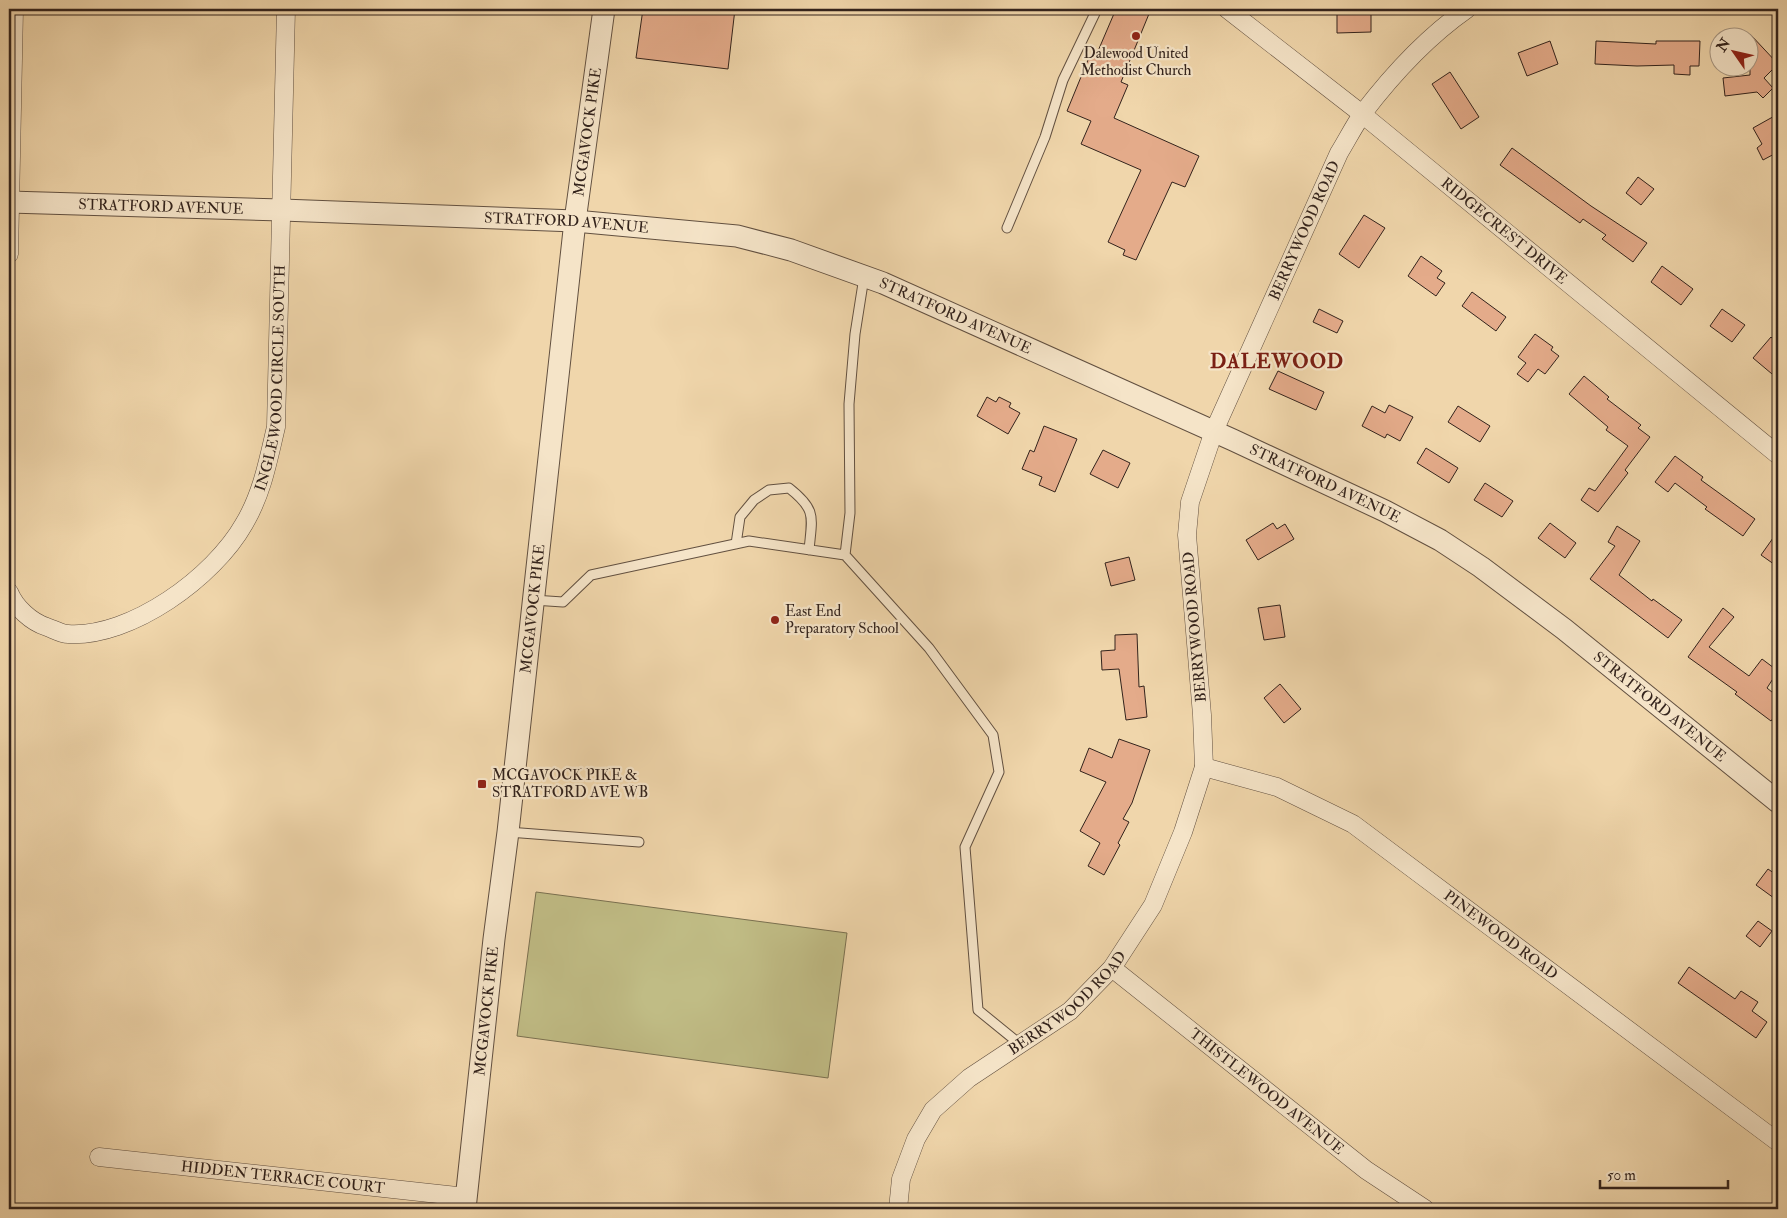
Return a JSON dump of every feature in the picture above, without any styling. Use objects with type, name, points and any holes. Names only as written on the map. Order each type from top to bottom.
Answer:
[{"type":"street","points":[[9,254],[14,9]]},
{"type":"street","name":"INGLEWOOD CIRCLE SOUTH","points":[[9,592],[12,601],[37,624],[67,634],[107,631],[154,609],[188,588],[219,558],[244,524],[263,484],[276,427],[286,9]]},
{"type":"street","name":"MCGAVOCK PIKE","points":[[466,1203],[575,221],[604,9]]},
{"type":"street","name":"RIDGECREST DRIVE","points":[[1227,9],[1362,114],[1778,455]]},
{"type":"street","name":"BERRYWOOD ROAD","points":[[898,1209],[901,1179],[916,1139],[933,1110],[969,1078],[1070,1011],[1112,968],[1153,905],[1183,832],[1204,767],[1202,715],[1187,536],[1190,502],[1214,431],[1339,153],[1362,114],[1398,71],[1451,20],[1467,9]]},
{"type":"street","name":"STRATFORD AVENUE","points":[[10,202],[575,221],[737,236],[791,250],[883,283],[1214,431],[1385,511],[1440,540],[1481,567],[1564,629],[1778,802]]},
{"type":"street","name":"PINEWOOD ROAD","points":[[1204,767],[1277,787],[1353,824],[1778,1142]]},
{"type":"street","name":"THISTLEWOOD AVENUE","points":[[1112,968],[1366,1170],[1425,1209]]},
{"type":"street","name":"HIDDEN TERRACE COURT","points":[[99,1157],[466,1203]]},
{"type":"lane","points":[[1007,228],[1045,137],[1062,80],[1097,9]]},
{"type":"lane","points":[[845,555],[850,513],[849,404],[855,334],[864,276]]},
{"type":"lane","points":[[736,544],[740,517],[754,500],[769,490],[789,488],[805,500],[812,516],[809,550]]},
{"type":"lane","points":[[533,600],[563,602],[591,576],[749,541],[845,555],[929,648],[993,735],[998,772],[965,847],[978,1010],[1021,1045]]},
{"type":"lane","points":[[508,832],[639,842]]},
{"type":"shaded area","points":[[536,892],[847,933],[828,1078],[517,1036]]},
{"type":"building","points":[[643,9],[735,9],[728,69],[636,58]]},
{"type":"building","points":[[1116,9],[1151,9],[1121,82],[1128,85],[1114,118],[1199,156],[1185,187],[1172,182],[1136,260],[1123,255],[1125,250],[1108,242],[1141,170],[1081,144],[1091,121],[1067,111],[1090,55],[1095,58]]},
{"type":"building","points":[[1337,9],[1371,9],[1371,32],[1337,33]]},
{"type":"building","points":[[1550,41],[1558,64],[1527,76],[1518,53]]},
{"type":"building","points":[[1596,41],[1656,44],[1656,41],[1700,41],[1699,66],[1690,66],[1690,75],[1674,74],[1674,65],[1595,64]]},
{"type":"building","points":[[1760,45],[1778,64],[1764,78],[1773,88],[1763,98],[1757,92],[1725,96],[1723,78],[1760,78]]},
{"type":"building","points":[[1450,72],[1479,117],[1461,129],[1432,84]]},
{"type":"building","points":[[1778,114],[1778,152],[1763,160],[1757,148],[1762,144],[1753,128]]},
{"type":"building","points":[[1512,148],[1591,206],[1647,243],[1633,262],[1602,239],[1606,235],[1583,219],[1580,223],[1500,165]]},
{"type":"building","points":[[1638,177],[1654,189],[1641,205],[1626,193]]},
{"type":"building","points":[[1364,215],[1385,228],[1359,268],[1339,254]]},
{"type":"building","points":[[1421,256],[1442,271],[1437,278],[1445,283],[1436,296],[1408,276]]},
{"type":"building","points":[[1662,266],[1693,289],[1681,305],[1651,282]]},
{"type":"building","points":[[1472,292],[1506,317],[1496,331],[1462,306]]},
{"type":"building","points":[[1319,309],[1343,321],[1337,333],[1313,322]]},
{"type":"building","points":[[1722,309],[1745,325],[1732,342],[1710,326]]},
{"type":"building","points":[[1535,334],[1553,347],[1551,350],[1559,356],[1545,374],[1538,369],[1528,382],[1517,374],[1526,363],[1518,357]]},
{"type":"building","points":[[1771,337],[1778,344],[1778,379],[1753,358]]},
{"type":"building","points":[[1278,371],[1324,392],[1316,410],[1269,389]]},
{"type":"building","points":[[1584,376],[1609,397],[1607,399],[1641,425],[1638,428],[1650,437],[1625,470],[1628,473],[1598,512],[1581,500],[1589,488],[1595,491],[1628,446],[1606,430],[1608,427],[1569,394]]},
{"type":"building","points":[[987,397],[996,402],[999,397],[1011,403],[1009,407],[1020,413],[1008,434],[977,416]]},
{"type":"building","points":[[1389,405],[1413,417],[1400,441],[1387,434],[1385,438],[1362,426],[1372,406],[1385,413]]},
{"type":"building","points":[[1458,406],[1490,426],[1480,442],[1448,422]]},
{"type":"building","points":[[1044,426],[1077,439],[1055,492],[1039,485],[1042,477],[1022,469],[1030,450],[1034,452]]},
{"type":"building","points":[[1426,448],[1458,468],[1449,483],[1417,463]]},
{"type":"building","points":[[1103,450],[1130,463],[1118,488],[1090,474]]},
{"type":"building","points":[[1675,456],[1703,477],[1701,480],[1755,519],[1743,536],[1705,509],[1707,507],[1675,483],[1668,492],[1655,482]]},
{"type":"building","points":[[1485,483],[1513,501],[1502,517],[1474,500]]},
{"type":"building","points":[[1273,523],[1277,529],[1285,524],[1294,539],[1258,560],[1246,540]]},
{"type":"building","points":[[1550,523],[1576,543],[1565,558],[1538,538]]},
{"type":"building","points":[[1617,526],[1640,541],[1619,575],[1652,601],[1653,599],[1682,620],[1668,638],[1590,579],[1615,546],[1608,542]]},
{"type":"building","points":[[1778,531],[1778,567],[1761,555]]},
{"type":"building","points":[[1129,557],[1135,580],[1111,586],[1105,563]]},
{"type":"building","points":[[1280,605],[1285,637],[1264,640],[1258,608]]},
{"type":"building","points":[[1723,608],[1734,617],[1709,647],[1749,676],[1762,659],[1778,671],[1767,688],[1778,697],[1778,712],[1771,721],[1735,694],[1737,692],[1688,657]]},
{"type":"building","points":[[1137,634],[1139,687],[1144,686],[1147,717],[1126,720],[1119,669],[1102,670],[1101,651],[1115,650],[1115,635]]},
{"type":"building","points":[[1280,684],[1301,709],[1284,723],[1264,698]]},
{"type":"building","points":[[1119,739],[1150,750],[1132,803],[1123,819],[1129,822],[1118,843],[1120,845],[1104,875],[1088,866],[1100,843],[1080,831],[1106,782],[1080,771],[1089,748],[1112,758]]},
{"type":"building","points":[[1768,869],[1778,876],[1778,901],[1756,885]]},
{"type":"building","points":[[1758,921],[1772,931],[1760,947],[1746,936]]},
{"type":"building","points":[[1689,967],[1735,999],[1741,991],[1758,1002],[1752,1011],[1767,1022],[1756,1038],[1678,983]]},
{"type":"place","name":"Dalewood United Methodist Church","points":[[1136,36]]},
{"type":"place","name":"East End Preparatory School","points":[[775,620]]},
{"type":"place","name":"MCGAVOCK PIKE & STRATFORD AVE WB","points":[[482,784]]},
{"type":"district","name":"DALEWOOD","points":[[1277,361]]}]
